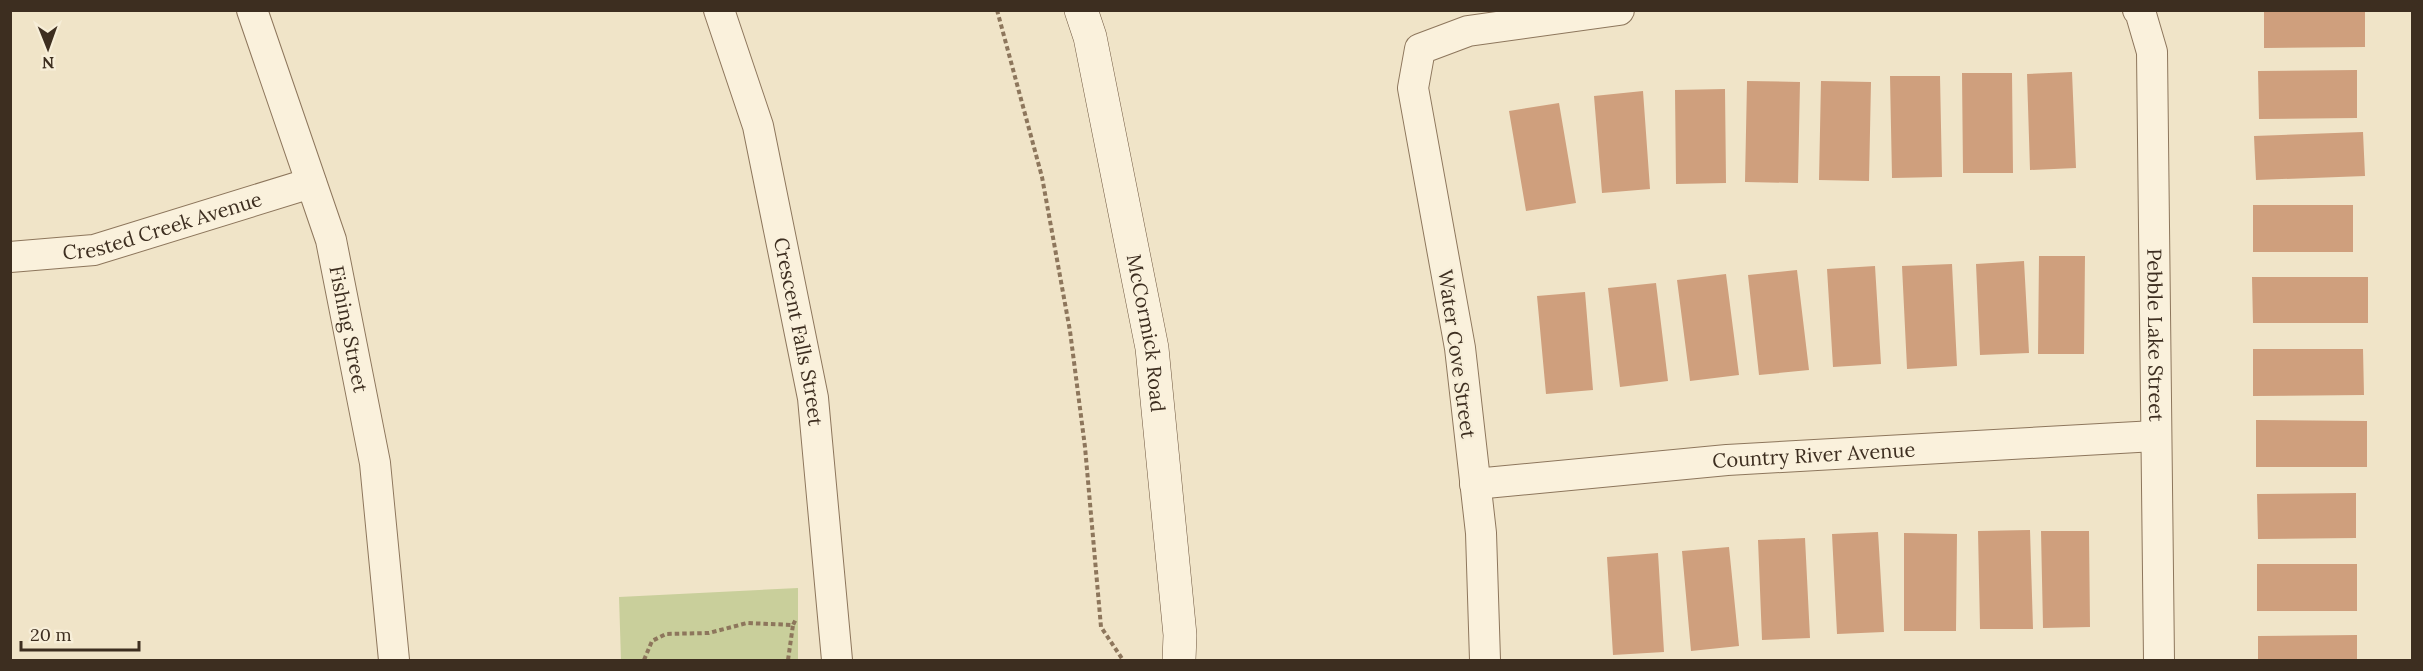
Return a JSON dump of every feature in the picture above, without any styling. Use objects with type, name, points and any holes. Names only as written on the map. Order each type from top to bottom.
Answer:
[{"type":"street","name":"Fishing Street","points":[[252,10],[331,240],[375,463],[394,660]]},
{"type":"street","name":"Crescent Falls Street","points":[[719,10],[758,126],[813,398],[837,660]]},
{"type":"street","name":"McCormick Road","points":[[1081,10],[1090,37],[1152,348],[1180,635],[1179,660]]},
{"type":"street","name":"Water Cove Street","points":[[1485,660],[1481,533],[1460,348],[1413,88],[1420,50],[1468,31],[1619,10]]},
{"type":"street","name":"Pebble Lake Street","points":[[2139,11],[2152,52],[2159,660]]},
{"type":"street","name":"Crested Creek Avenue","points":[[10,257],[94,250],[311,183]]},
{"type":"street","name":"Country River Avenue","points":[[1475,484],[1727,460],[2155,436]]},
{"type":"path","points":[[997,10],[1041,177],[1070,331],[1084,447],[1101,627],[1123,660]]},
{"type":"path","points":[[788,660],[794,625],[801,610]]},
{"type":"path","points":[[644,660],[652,641],[666,634],[709,633],[747,623],[794,625]]},
{"type":"green space","points":[[798,588],[798,660],[621,660],[619,597]]},
{"type":"building","points":[[2264,10],[2365,10],[2365,47],[2264,48]]},
{"type":"building","points":[[2357,70],[2357,118],[2259,119],[2258,71]]},
{"type":"building","points":[[2072,72],[2076,168],[2030,170],[2027,74]]},
{"type":"building","points":[[1962,73],[2012,73],[2013,173],[1963,173]]},
{"type":"building","points":[[1890,76],[1940,76],[1942,177],[1892,178]]},
{"type":"building","points":[[1747,81],[1800,82],[1798,183],[1745,182]]},
{"type":"building","points":[[1821,81],[1871,82],[1869,181],[1819,180]]},
{"type":"building","points":[[1725,89],[1726,183],[1676,184],[1675,90]]},
{"type":"building","points":[[1643,91],[1650,189],[1602,193],[1594,96]]},
{"type":"building","points":[[1559,103],[1576,203],[1526,211],[1509,111]]},
{"type":"building","points":[[2363,132],[2365,176],[2256,180],[2254,136]]},
{"type":"building","points":[[2253,205],[2353,205],[2353,252],[2253,252]]},
{"type":"building","points":[[2039,256],[2085,256],[2084,354],[2038,354]]},
{"type":"building","points":[[2024,261],[2029,353],[1980,355],[1976,264]]},
{"type":"building","points":[[1952,264],[1957,366],[1907,369],[1902,266]]},
{"type":"building","points":[[1875,266],[1881,364],[1833,367],[1827,269]]},
{"type":"building","points":[[1797,270],[1809,370],[1759,375],[1748,275]]},
{"type":"building","points":[[1726,274],[1739,375],[1690,381],[1677,280]]},
{"type":"building","points":[[2252,277],[2368,277],[2368,323],[2253,323]]},
{"type":"building","points":[[1656,283],[1668,381],[1620,387],[1608,288]]},
{"type":"building","points":[[1585,292],[1593,390],[1546,394],[1537,296]]},
{"type":"building","points":[[2253,349],[2363,349],[2364,395],[2253,396]]},
{"type":"building","points":[[2256,420],[2367,421],[2367,467],[2256,467]]},
{"type":"building","points":[[2356,493],[2356,538],[2258,539],[2257,494]]},
{"type":"building","points":[[2030,530],[2033,629],[1980,629],[1978,531]]},
{"type":"building","points":[[2041,531],[2089,531],[2090,627],[2043,628]]},
{"type":"building","points":[[1878,532],[1884,632],[1837,634],[1832,534]]},
{"type":"building","points":[[1904,533],[1957,534],[1956,631],[1904,631]]},
{"type":"building","points":[[1805,538],[1810,638],[1762,640],[1758,540]]},
{"type":"building","points":[[1729,547],[1739,646],[1691,651],[1682,551]]},
{"type":"building","points":[[1658,553],[1664,652],[1613,655],[1607,557]]},
{"type":"building","points":[[2257,564],[2357,564],[2357,611],[2257,611]]},
{"type":"building","points":[[2357,635],[2357,660],[2258,660],[2258,636]]}]
